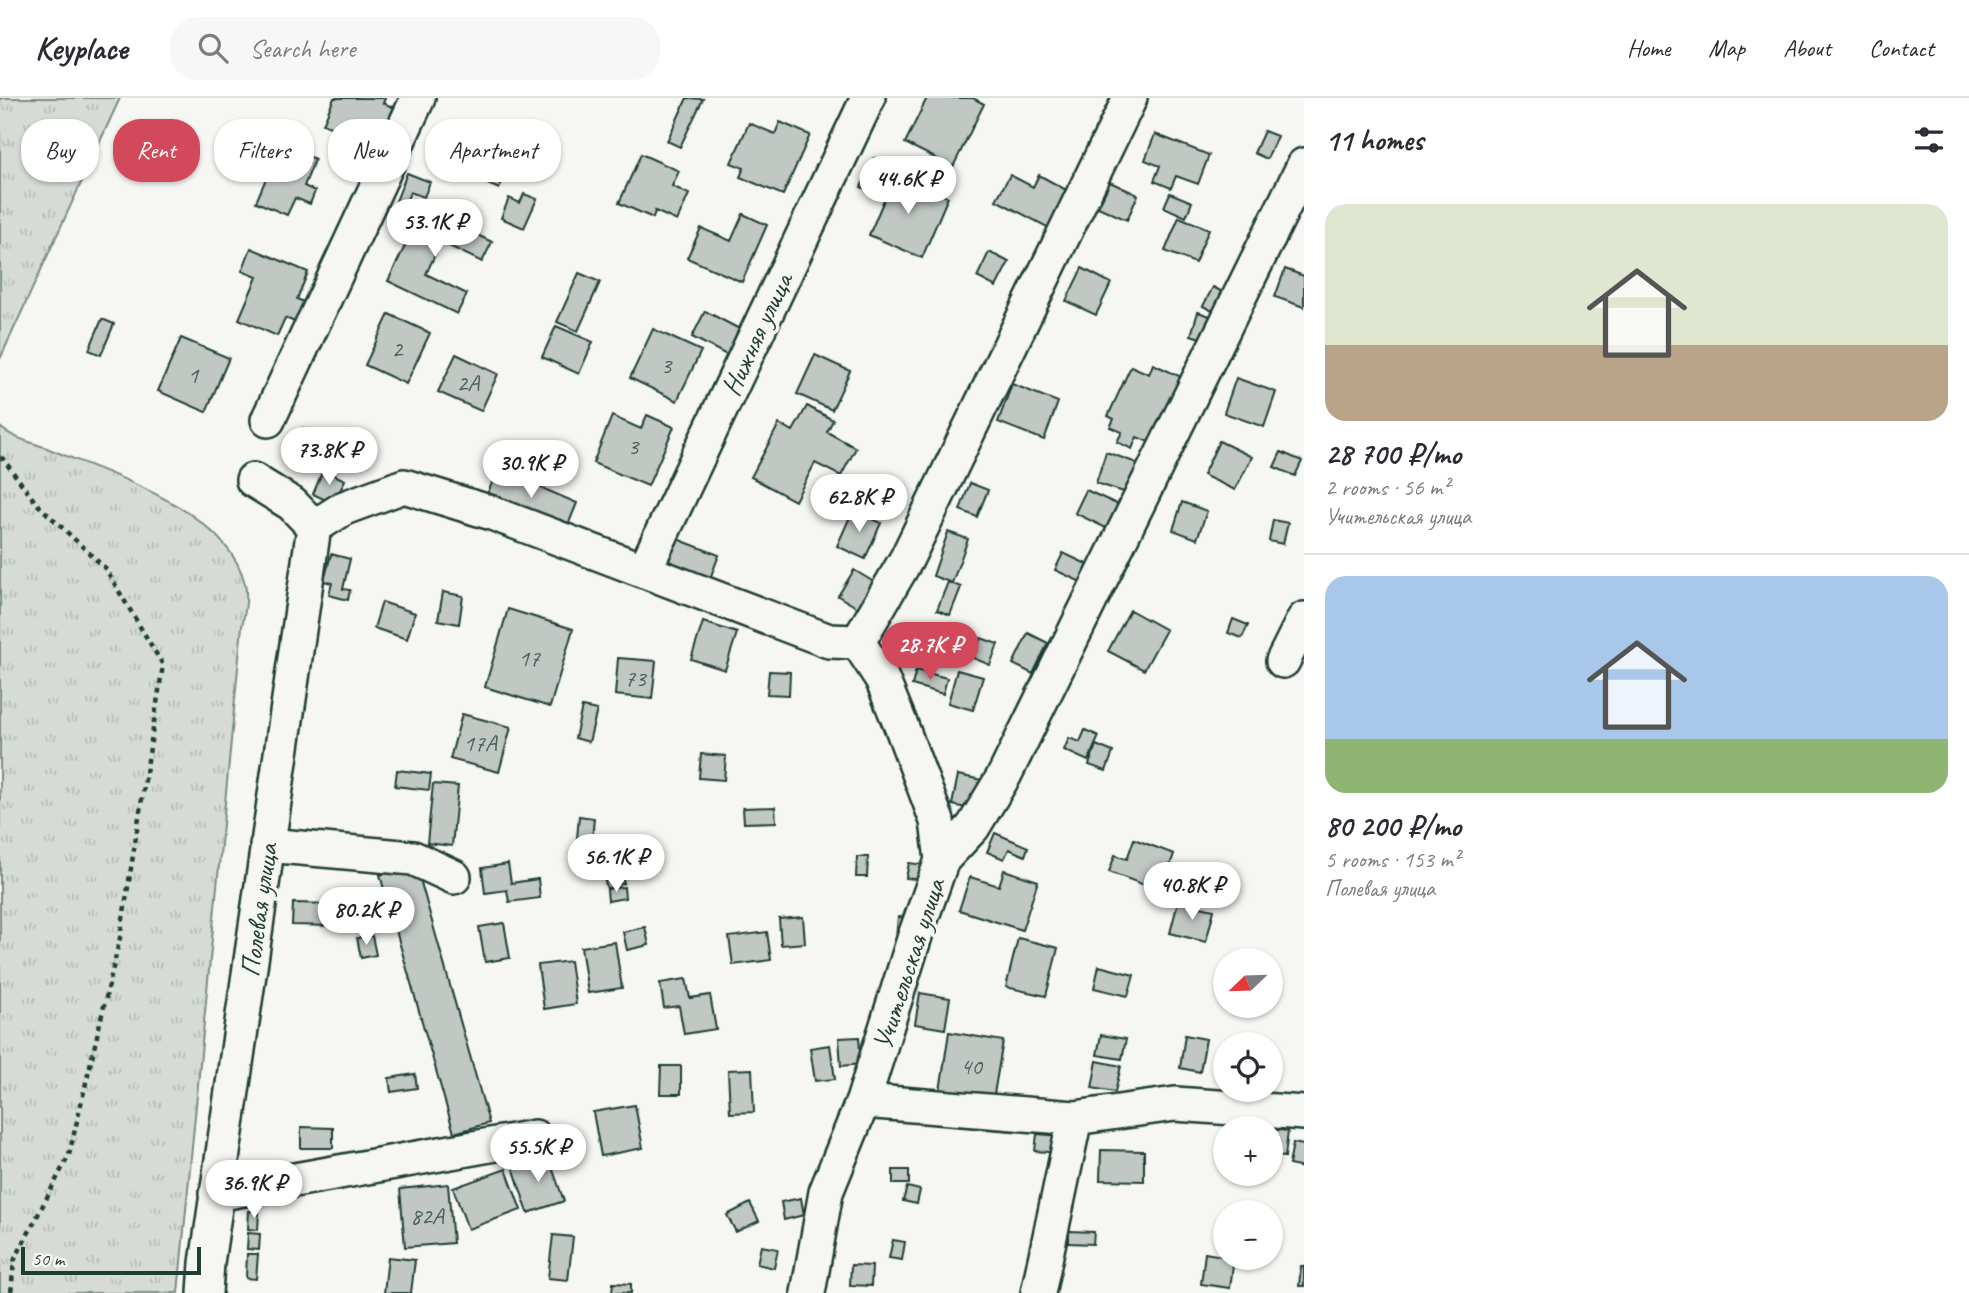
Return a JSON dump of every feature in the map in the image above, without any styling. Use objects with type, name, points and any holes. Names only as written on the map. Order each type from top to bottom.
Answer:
[{"type":"street","points":[[268,420],[418,98]]},
{"type":"street","name":"Нижняя улица","points":[[644,571],[867,98]]},
{"type":"street","points":[[253,480],[292,504],[314,527],[344,509],[404,486],[492,513],[829,641],[858,642],[906,558],[1130,98]]},
{"type":"street","points":[[942,860],[973,827],[1005,774],[1304,165]]},
{"type":"street","name":"Полевая улица","points":[[205,1293],[206,1263],[314,527]]},
{"type":"street","points":[[1283,661],[1304,619]]},
{"type":"street","name":"Учительская улица","points":[[808,1293],[826,1192],[863,1101],[942,860],[937,821],[902,728],[883,679],[858,642]]},
{"type":"street","points":[[267,845],[413,858],[454,877]]},
{"type":"street","points":[[863,1101],[1075,1118],[1175,1104],[1304,1113]]},
{"type":"street","points":[[1038,1293],[1075,1118]]},
{"type":"street","points":[[216,1194],[535,1137]]},
{"type":"path","points":[[0,458],[36,503],[105,568],[163,664],[120,938],[69,1155],[14,1261],[11,1293]]},
{"type":"green space","points":[[0,98],[120,98],[99,144],[99,119],[21,119],[21,182],[81,182],[0,359]]},
{"type":"green space","points":[[0,427],[17,437],[134,483],[191,515],[216,535],[234,558],[245,584],[246,605],[178,1293],[0,1293]]},
{"type":"building","points":[[334,98],[385,98],[383,103],[395,108],[390,119],[328,119],[328,126],[323,124]]},
{"type":"building","points":[[687,98],[703,99],[680,147],[667,141]]},
{"type":"building","points":[[927,98],[973,98],[984,104],[953,167],[905,143]]},
{"type":"building","points":[[780,122],[810,135],[783,195],[740,177],[744,168],[731,163],[749,123],[775,134]]},
{"type":"building","points":[[1264,131],[1277,136],[1267,159],[1254,153]]},
{"type":"building","points":[[1155,134],[1209,155],[1198,184],[1176,176],[1171,188],[1154,181],[1160,166],[1145,160]]},
{"type":"building","points":[[641,154],[679,171],[672,186],[689,194],[677,221],[655,211],[653,218],[619,203]]},
{"type":"building","points":[[874,158],[897,168],[884,198],[861,187]]},
{"type":"building","points":[[895,174],[948,197],[922,258],[869,235]]},
{"type":"building","points":[[411,175],[430,182],[424,197],[410,192],[402,213],[393,209],[404,182],[411,182]]},
{"type":"building","points":[[1010,175],[1033,187],[1039,175],[1068,191],[1049,228],[996,200]]},
{"type":"building","points":[[265,182],[306,182],[304,186],[315,191],[310,204],[295,198],[287,215],[256,202]]},
{"type":"building","points":[[483,182],[502,182],[499,189]]},
{"type":"building","points":[[1110,182],[1138,195],[1127,220],[1098,207]]},
{"type":"building","points":[[1170,193],[1192,202],[1186,217],[1164,207]]},
{"type":"building","points":[[524,194],[537,199],[524,228],[501,218],[509,198],[520,203]]},
{"type":"building","points":[[423,209],[492,242],[482,262],[441,242],[426,274],[467,294],[457,314],[388,281]]},
{"type":"building","points":[[743,214],[767,225],[742,282],[687,258],[701,228],[731,241]]},
{"type":"building","points":[[1179,217],[1209,229],[1195,263],[1165,251]]},
{"type":"building","points":[[251,248],[308,272],[297,299],[308,304],[300,324],[285,318],[277,336],[239,319],[257,277],[242,271]]},
{"type":"building","points":[[989,252],[1009,262],[996,287],[977,277]]},
{"type":"building","points":[[1082,268],[1111,283],[1096,315],[1066,301]]},
{"type":"building","points":[[1285,269],[1304,276],[1304,307],[1275,297]]},
{"type":"building","points":[[579,273],[600,282],[578,331],[557,322]]},
{"type":"building","points":[[1213,287],[1230,296],[1220,315],[1203,306]]},
{"type":"building","points":[[705,311],[753,336],[740,362],[692,337]]},
{"type":"building","points":[[1198,312],[1213,317],[1206,340],[1191,335]]},
{"type":"building","points":[[389,314],[430,333],[406,384],[365,365]]},
{"type":"building","points":[[102,319],[114,324],[101,355],[89,350]]},
{"type":"building","points":[[556,326],[593,342],[579,374],[542,357]]},
{"type":"building","points":[[653,329],[701,351],[677,401],[630,378]]},
{"type":"building","points":[[181,338],[229,358],[206,412],[158,391]]},
{"type":"building","points":[[456,354],[498,374],[481,411],[438,392]]},
{"type":"building","points":[[815,355],[850,371],[832,410],[797,394]]},
{"type":"building","points":[[1153,364],[1190,381],[1168,450],[1137,437],[1132,449],[1117,442],[1122,432],[1110,427],[1114,419],[1108,416],[1131,366],[1149,374]]},
{"type":"building","points":[[1236,378],[1276,392],[1264,427],[1224,413]]},
{"type":"building","points":[[1012,384],[1058,402],[1044,440],[998,422]]},
{"type":"building","points":[[807,406],[833,420],[827,432],[856,448],[841,476],[815,463],[795,501],[751,477],[779,424],[793,431]]},
{"type":"building","points":[[647,415],[674,427],[648,486],[593,463],[612,416],[641,429]]},
{"type":"building","points":[[303,428],[331,443],[318,468],[290,454]]},
{"type":"building","points":[[1219,441],[1252,457],[1235,490],[1203,475]]},
{"type":"building","points":[[1106,452],[1140,464],[1130,494],[1096,483]]},
{"type":"building","points":[[1281,452],[1302,461],[1295,476],[1274,467]]},
{"type":"building","points":[[498,469],[577,503],[566,530],[486,497]]},
{"type":"building","points":[[323,470],[345,480],[334,504],[313,494]]},
{"type":"building","points":[[970,483],[988,490],[977,517],[960,510]]},
{"type":"building","points":[[1086,490],[1121,506],[1110,530],[1075,513]]},
{"type":"building","points":[[1182,502],[1207,511],[1197,539],[1173,530]]},
{"type":"building","points":[[853,510],[881,523],[865,559],[837,546]]},
{"type":"building","points":[[1273,520],[1288,523],[1283,544],[1269,541]]},
{"type":"building","points":[[948,532],[968,539],[952,583],[933,576]]},
{"type":"building","points":[[677,539],[719,555],[706,589],[664,573]]},
{"type":"building","points":[[1063,553],[1091,566],[1083,583],[1055,570]]},
{"type":"building","points":[[331,554],[350,559],[343,589],[350,590],[348,600],[329,595],[332,583],[324,581]]},
{"type":"building","points":[[854,570],[879,585],[863,611],[838,596]]},
{"type":"building","points":[[948,582],[961,587],[950,615],[937,610]]},
{"type":"building","points":[[443,592],[463,596],[459,624],[438,620]]},
{"type":"building","points":[[382,602],[415,613],[407,639],[374,628]]},
{"type":"building","points":[[508,609],[573,629],[550,707],[485,687]]},
{"type":"building","points":[[1130,610],[1166,630],[1144,670],[1108,651]]},
{"type":"building","points":[[1233,619],[1248,625],[1242,638],[1228,633]]},
{"type":"building","points":[[703,622],[737,633],[725,670],[691,659]]},
{"type":"building","points":[[1028,633],[1048,643],[1033,674],[1013,664]]},
{"type":"building","points":[[981,638],[998,644],[990,665],[973,658]]},
{"type":"building","points":[[618,658],[656,661],[652,699],[615,695]]},
{"type":"building","points":[[916,670],[947,678],[943,694],[912,685]]},
{"type":"building","points":[[957,670],[983,677],[973,710],[948,703]]},
{"type":"building","points":[[769,671],[790,672],[789,695],[767,694]]},
{"type":"building","points":[[582,707],[597,710],[589,742],[575,738]]},
{"type":"building","points":[[462,714],[511,727],[499,772],[450,759]]},
{"type":"building","points":[[1085,730],[1099,736],[1088,761],[1064,750],[1069,738],[1080,742]]},
{"type":"building","points":[[1096,745],[1113,752],[1106,771],[1089,765]]},
{"type":"building","points":[[701,754],[726,756],[724,780],[699,778]]},
{"type":"building","points":[[397,770],[431,774],[429,790],[395,786]]},
{"type":"building","points":[[958,775],[982,780],[976,810],[952,805]]},
{"type":"building","points":[[433,784],[458,786],[452,846],[427,843]]},
{"type":"building","points":[[775,807],[776,822],[744,823],[743,808]]},
{"type":"building","points":[[579,816],[594,818],[591,851],[576,850]]},
{"type":"building","points":[[995,833],[1028,847],[1025,856],[1009,849],[1004,859],[987,852]]},
{"type":"building","points":[[1134,839],[1174,854],[1161,891],[1109,872],[1115,855],[1127,859]]},
{"type":"building","points":[[857,857],[868,857],[867,877],[856,877]]},
{"type":"building","points":[[909,863],[924,865],[922,880],[906,878]]},
{"type":"building","points":[[508,864],[511,883],[538,879],[540,898],[509,902],[507,890],[485,893],[482,868]]},
{"type":"building","points":[[416,865],[489,1123],[454,1133],[380,875]]},
{"type":"building","points":[[1004,870],[1038,881],[1022,930],[959,910],[970,877],[999,886]]},
{"type":"building","points":[[621,872],[624,883],[607,889],[604,878]]},
{"type":"building","points":[[624,887],[625,898],[608,901],[607,889]]},
{"type":"building","points":[[1178,902],[1214,910],[1206,942],[1170,933]]},
{"type":"building","points":[[293,903],[334,904],[333,926],[292,925]]},
{"type":"building","points":[[803,917],[805,943],[781,945],[779,919]]},
{"type":"building","points":[[898,917],[915,918],[913,939],[896,938]]},
{"type":"building","points":[[504,923],[510,958],[485,962],[479,927]]},
{"type":"building","points":[[645,927],[649,945],[627,950],[623,932]]},
{"type":"building","points":[[767,932],[771,960],[733,965],[729,937]]},
{"type":"building","points":[[372,936],[376,955],[361,958],[357,938]]},
{"type":"building","points":[[1018,938],[1058,948],[1046,996],[1006,987]]},
{"type":"building","points":[[615,942],[622,988],[588,993],[581,947]]},
{"type":"building","points":[[570,961],[576,1004],[544,1009],[538,965]]},
{"type":"building","points":[[1099,966],[1134,975],[1128,996],[1094,988]]},
{"type":"building","points":[[686,979],[690,998],[710,995],[716,1029],[684,1034],[679,1006],[664,1008],[660,983]]},
{"type":"building","points":[[920,993],[950,998],[945,1029],[915,1024]]},
{"type":"building","points":[[949,1032],[1003,1041],[993,1100],[940,1091]]},
{"type":"building","points":[[1101,1035],[1126,1039],[1122,1059],[1097,1055]]},
{"type":"building","points":[[1185,1035],[1206,1039],[1200,1072],[1180,1068]]},
{"type":"building","points":[[859,1037],[861,1064],[841,1066],[839,1038]]},
{"type":"building","points":[[830,1045],[835,1079],[815,1081],[810,1048]]},
{"type":"building","points":[[1097,1061],[1121,1066],[1115,1092],[1092,1088]]},
{"type":"building","points":[[661,1066],[681,1066],[681,1094],[660,1094]]},
{"type":"building","points":[[752,1069],[754,1112],[730,1113],[728,1070]]},
{"type":"building","points":[[415,1074],[417,1088],[391,1092],[389,1078]]},
{"type":"building","points":[[635,1105],[643,1148],[601,1156],[593,1112]]},
{"type":"building","points":[[301,1127],[333,1128],[333,1148],[301,1148]]},
{"type":"building","points":[[1283,1130],[1288,1131],[1283,1157]]},
{"type":"building","points":[[1037,1134],[1063,1136],[1061,1153],[1035,1151]]},
{"type":"building","points":[[1293,1143],[1304,1145],[1304,1168],[1289,1165]]},
{"type":"building","points":[[1101,1150],[1144,1151],[1144,1181],[1100,1180]]},
{"type":"building","points":[[548,1156],[564,1201],[528,1213],[513,1167]]},
{"type":"building","points":[[506,1169],[521,1210],[468,1229],[453,1188]]},
{"type":"building","points":[[893,1170],[909,1170],[909,1184],[893,1184]]},
{"type":"building","points":[[448,1184],[453,1243],[405,1247],[400,1189]]},
{"type":"building","points":[[907,1187],[920,1190],[917,1204],[903,1201]]},
{"type":"building","points":[[801,1198],[804,1215],[784,1220],[781,1202]]},
{"type":"building","points":[[750,1203],[759,1221],[736,1232],[727,1215]]},
{"type":"building","points":[[249,1211],[259,1211],[258,1230],[248,1229]]},
{"type":"building","points":[[1069,1231],[1094,1232],[1093,1244],[1069,1243]]},
{"type":"building","points":[[248,1233],[260,1234],[259,1250],[247,1249]]},
{"type":"building","points":[[553,1235],[573,1237],[568,1280],[548,1278]]},
{"type":"building","points":[[893,1240],[905,1242],[902,1260],[889,1258]]},
{"type":"building","points":[[761,1246],[778,1249],[774,1268],[757,1264]]},
{"type":"building","points":[[1205,1253],[1213,1254],[1213,1270],[1232,1270],[1230,1288],[1201,1284]]},
{"type":"building","points":[[247,1254],[258,1254],[256,1279],[246,1278]]},
{"type":"building","points":[[388,1257],[415,1260],[411,1293],[384,1293]]},
{"type":"building","points":[[851,1265],[872,1266],[871,1286],[850,1285]]},
{"type":"building","points":[[1301,1266],[1304,1266],[1304,1286],[1299,1286]]},
{"type":"building","points":[[613,1283],[631,1284],[631,1293],[612,1293]]}]
